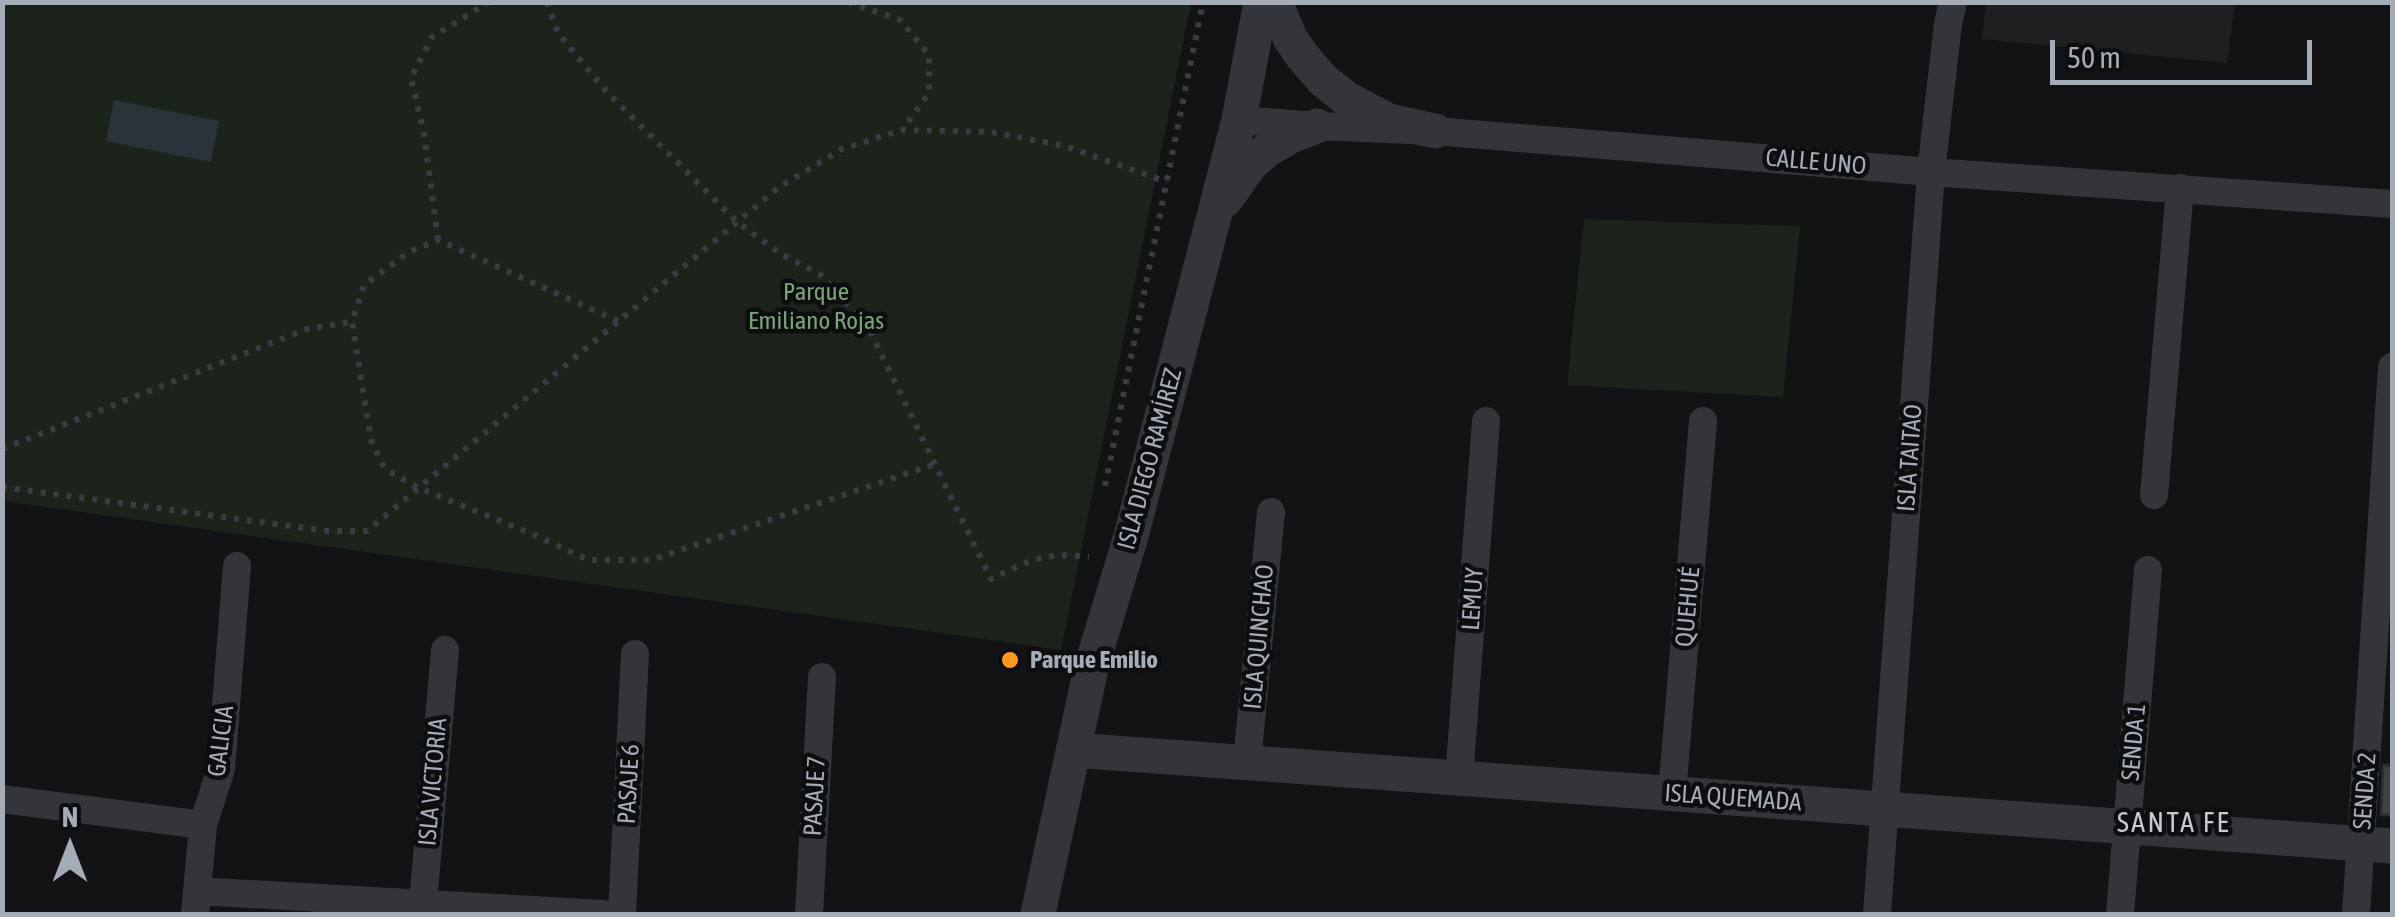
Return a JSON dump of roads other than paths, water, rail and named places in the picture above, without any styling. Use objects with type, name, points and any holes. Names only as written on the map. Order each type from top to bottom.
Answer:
[{"type":"street","name":"ISLA DIEGO RAMÍREZ","points":[[1038,914],[1091,668],[1131,536],[1239,120],[1261,2]]},
{"type":"street","points":[[1274,2],[1303,57],[1347,99],[1390,121],[1435,131]]},
{"type":"street","name":"ISLA TAITAO","points":[[1876,914],[1931,172],[1953,2]]},
{"type":"street","name":"CALLE UNO","points":[[1239,120],[1435,131],[1931,172],[2392,204]]},
{"type":"street","points":[[1211,228],[1250,166],[1267,150],[1317,126]]},
{"type":"street","points":[[2154,495],[2180,188]]},
{"type":"street","name":"SENDA 2","points":[[2356,914],[2377,845],[2392,368]]},
{"type":"street","name":"LEMUY","points":[[1459,778],[1486,421]]},
{"type":"street","name":"QUEHUÉ","points":[[1672,794],[1703,421]]},
{"type":"street","name":"ISLA QUINCHAO","points":[[1248,762],[1271,512]]},
{"type":"street","name":"GALICIA","points":[[196,903],[203,825],[221,769],[237,566]]},
{"type":"street","name":"SENDA 1","points":[[2120,914],[2148,570]]},
{"type":"street","name":"ISLA VICTORIA","points":[[422,909],[445,650]]},
{"type":"street","name":"PASAJE 6","points":[[622,914],[635,654]]},
{"type":"street","name":"PASAJE 7","points":[[809,914],[822,677]]},
{"type":"street","name":"ISLA QUEMADA","points":[[1074,750],[2377,845]]},
{"type":"street","points":[[2,799],[203,825]]},
{"type":"street","points":[[196,903],[603,914]]},
{"type":"place","name":"Parque Emilio","points":[[1010,660]]},
{"type":"district","name":"SANTA FE","points":[[2174,823]]},
{"type":"park label","name":"Parque Emiliano Rojas","points":[[816,306]]}]
